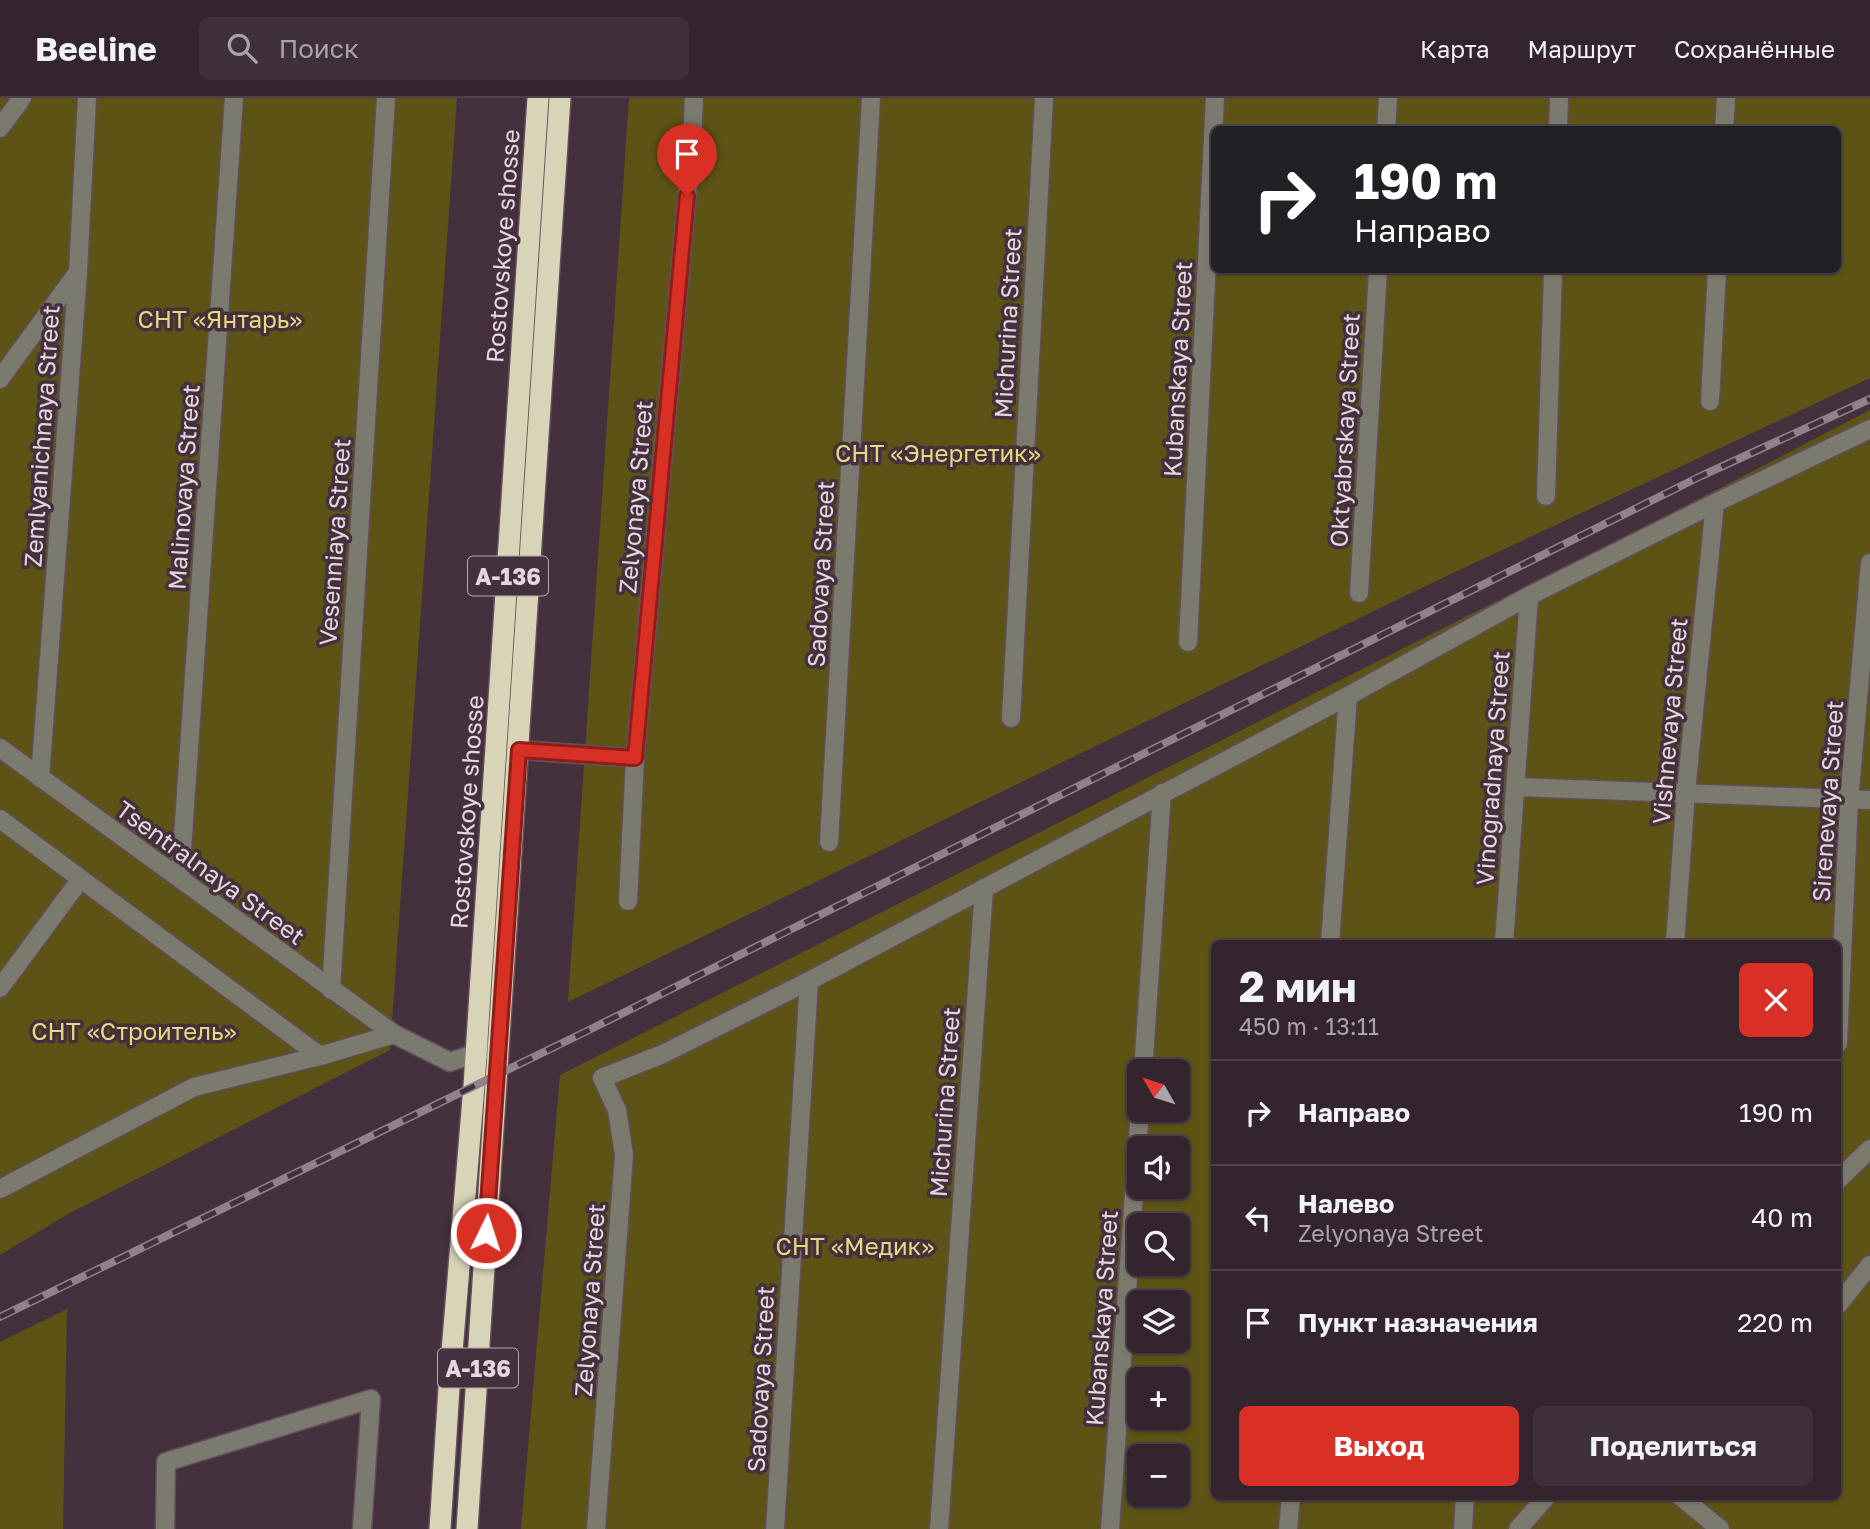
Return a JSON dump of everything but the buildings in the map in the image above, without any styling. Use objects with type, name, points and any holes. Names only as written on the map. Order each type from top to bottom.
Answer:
[{"type":"highway","name":"Rostovskoye shosse","points":[[440,1529],[476,1054],[538,98]]},
{"type":"highway","name":"Rostovskoye shosse","points":[[467,1529],[560,98]]},
{"type":"street","points":[[0,128],[22,98]]},
{"type":"street","name":"Zemlyanichnaya Street","points":[[40,778],[78,272],[87,98]]},
{"type":"street","name":"Malinovaya Street","points":[[180,879],[234,98]]},
{"type":"street","name":"Vesenniaya Street","points":[[331,990],[386,98]]},
{"type":"street","name":"Zelyonaya Street","points":[[628,901],[635,758],[694,98]]},
{"type":"street","name":"Sadovaya Street","points":[[829,842],[871,98]]},
{"type":"street","name":"Michurina Street","points":[[1011,718],[1044,98]]},
{"type":"street","name":"Kubanskaya Street","points":[[1214,126],[1215,98]]},
{"type":"street","points":[[1386,126],[1388,98]]},
{"type":"street","points":[[1558,126],[1559,98]]},
{"type":"street","points":[[1724,126],[1726,98]]},
{"type":"street","name":"Kubanskaya Street","points":[[1188,642],[1211,179]]},
{"type":"street","points":[[0,379],[78,272]]},
{"type":"street","name":"Oktyabrskaya Street","points":[[1359,593],[1378,273]]},
{"type":"street","points":[[1546,496],[1553,273]]},
{"type":"street","points":[[1710,401],[1717,273]]},
{"type":"street","points":[[808,981],[1348,696],[1529,596],[1870,429]]},
{"type":"street","name":"Vishnevaya Street","points":[[1675,940],[1686,792],[1715,503]]},
{"type":"street","name":"Sirenevaya Street","points":[[1841,977],[1849,801],[1870,563]]},
{"type":"street","name":"Vinogradnaya Street","points":[[1504,940],[1529,596]]},
{"type":"street","points":[[1330,940],[1348,696]]},
{"type":"street","name":"Tsentralnaya Street","points":[[0,748],[394,1034],[450,1062],[499,1045]]},
{"type":"street","points":[[519,750],[635,758]]},
{"type":"street","points":[[1515,787],[1870,800]]},
{"type":"street","points":[[1144,1059],[1162,793]]},
{"type":"street","points":[[0,819],[320,1056]]},
{"type":"street","points":[[0,988],[80,880]]},
{"type":"street","name":"Michurina Street","points":[[939,1529],[984,888]]},
{"type":"street","name":"Zelyonaya Street","points":[[596,1529],[624,1155],[617,1110],[601,1078],[663,1054],[808,981]]},
{"type":"street","name":"Sadovaya Street","points":[[775,1529],[808,981]]},
{"type":"street","points":[[0,1189],[194,1087],[320,1056],[394,1034]]},
{"type":"street","name":"Kubanskaya Street","points":[[1110,1529],[1139,1122]]},
{"type":"street","points":[[1841,1177],[1870,1149]]},
{"type":"street","points":[[1841,1301],[1870,1265]]},
{"type":"street","points":[[165,1529],[166,1461],[371,1399],[362,1529]]},
{"type":"street","points":[[1288,1529],[1291,1500]]},
{"type":"street","points":[[1463,1529],[1465,1500]]},
{"type":"street","points":[[1518,1529],[1543,1500]]},
{"type":"street","points":[[1685,1500],[1720,1529]]},
{"type":"green space","name":"СНТ «Янтарь»","points":[[0,98],[457,98],[390,1050],[68,1214],[0,1255]]},
{"type":"green space","name":"СНТ «Энергетик»","points":[[629,98],[1870,98],[1870,378],[1436,581],[568,1002]]},
{"type":"green space","name":"СНТ «Медик»","points":[[1870,410],[1870,1529],[521,1529],[560,1075]]},
{"type":"green space","points":[[67,1309],[63,1529],[0,1529],[0,1342]]},
{"type":"railway","points":[[0,1317],[585,1032],[1701,476],[1870,399]]},
{"type":"route","points":[[486,1233],[519,750],[635,758],[687,196]]},
{"type":"park label","name":"СНТ «Строитель»","points":[[134,1030]]}]
